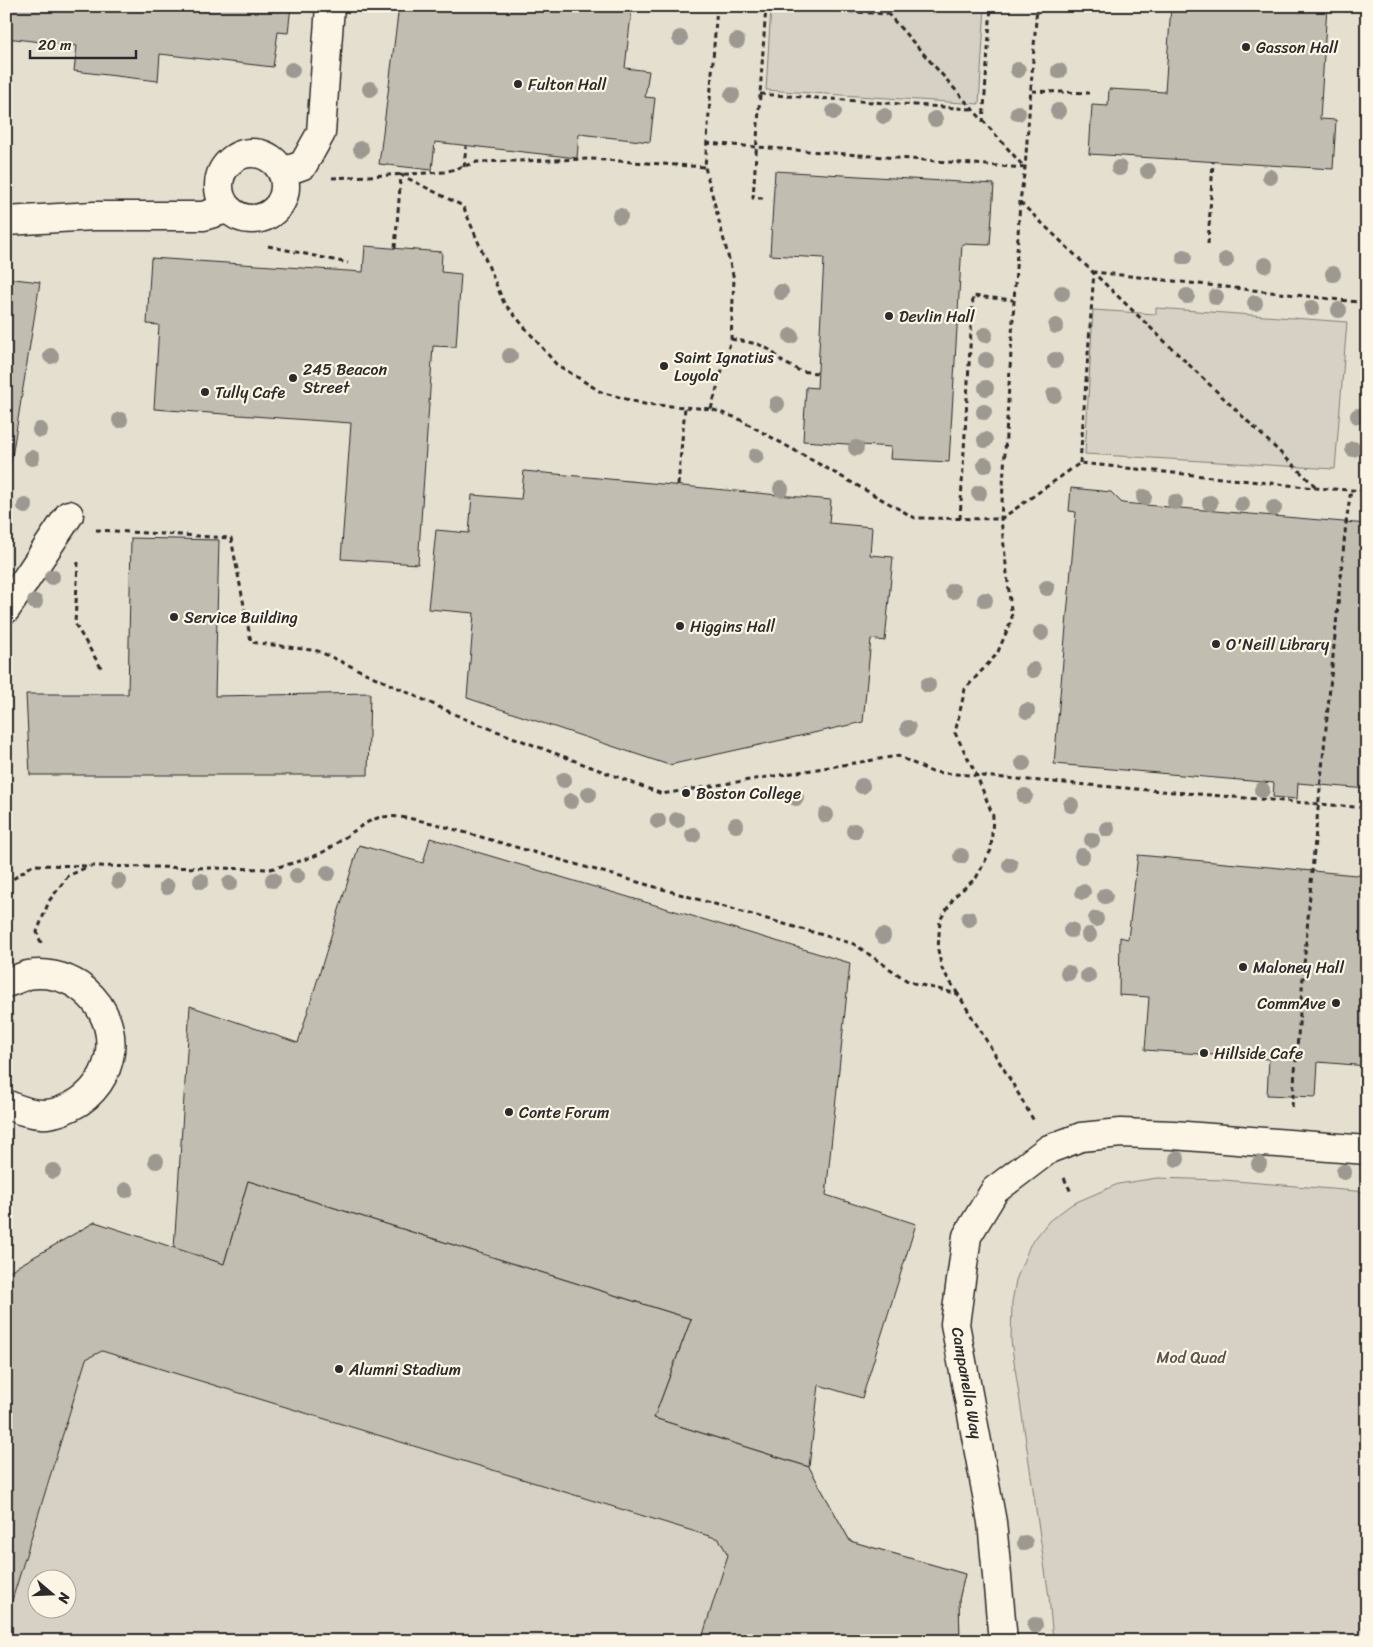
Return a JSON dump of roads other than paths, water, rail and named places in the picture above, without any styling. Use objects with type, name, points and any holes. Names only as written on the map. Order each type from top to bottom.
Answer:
[{"type":"street","points":[[283,172],[303,165],[321,134],[330,6]]},
{"type":"street","points":[[258,152],[273,159],[283,172],[286,191],[278,208],[262,218],[243,219],[227,209],[219,194],[219,177],[227,162],[241,153],[258,152]]},
{"type":"street","points":[[6,221],[94,216],[203,216],[227,209]]},
{"type":"street","points":[[6,609],[69,515]]},
{"type":"street","points":[[6,984],[27,975],[50,974],[72,981],[90,994],[104,1012],[110,1034],[110,1056],[102,1078],[88,1096],[69,1108],[46,1114],[24,1112],[6,1104]]},
{"type":"street","name":"Campanella Way","points":[[1003,1641],[992,1522],[955,1324],[967,1236],[996,1190],[1049,1149],[1081,1137],[1121,1133],[1173,1134],[1367,1150]]},
{"type":"place","name":"Gasson Hall","points":[[1246,47]]},
{"type":"place","name":"Fulton Hall","points":[[518,84]]},
{"type":"place","name":"Devlin Hall","points":[[889,316]]},
{"type":"place","name":"Saint Ignatius Loyola","points":[[664,366]]},
{"type":"place","name":"245 Beacon Street","points":[[293,378]]},
{"type":"place","name":"Tully Cafe","points":[[205,392]]},
{"type":"place","name":"Service Building","points":[[174,617]]},
{"type":"place","name":"Higgins Hall","points":[[680,626]]},
{"type":"place","name":"O'Neill Library","points":[[1216,644]]},
{"type":"place","name":"Boston College","points":[[686,793]]},
{"type":"place","name":"Maloney Hall","points":[[1243,967]]},
{"type":"place","name":"CommAve","points":[[1336,1003]]},
{"type":"place","name":"Hillside Cafe","points":[[1204,1053]]},
{"type":"place","name":"Conte Forum","points":[[509,1112]]},
{"type":"place","name":"Alumni Stadium","points":[[339,1369]]},
{"type":"park label","name":"Mod Quad","points":[[1191,1357]]}]
